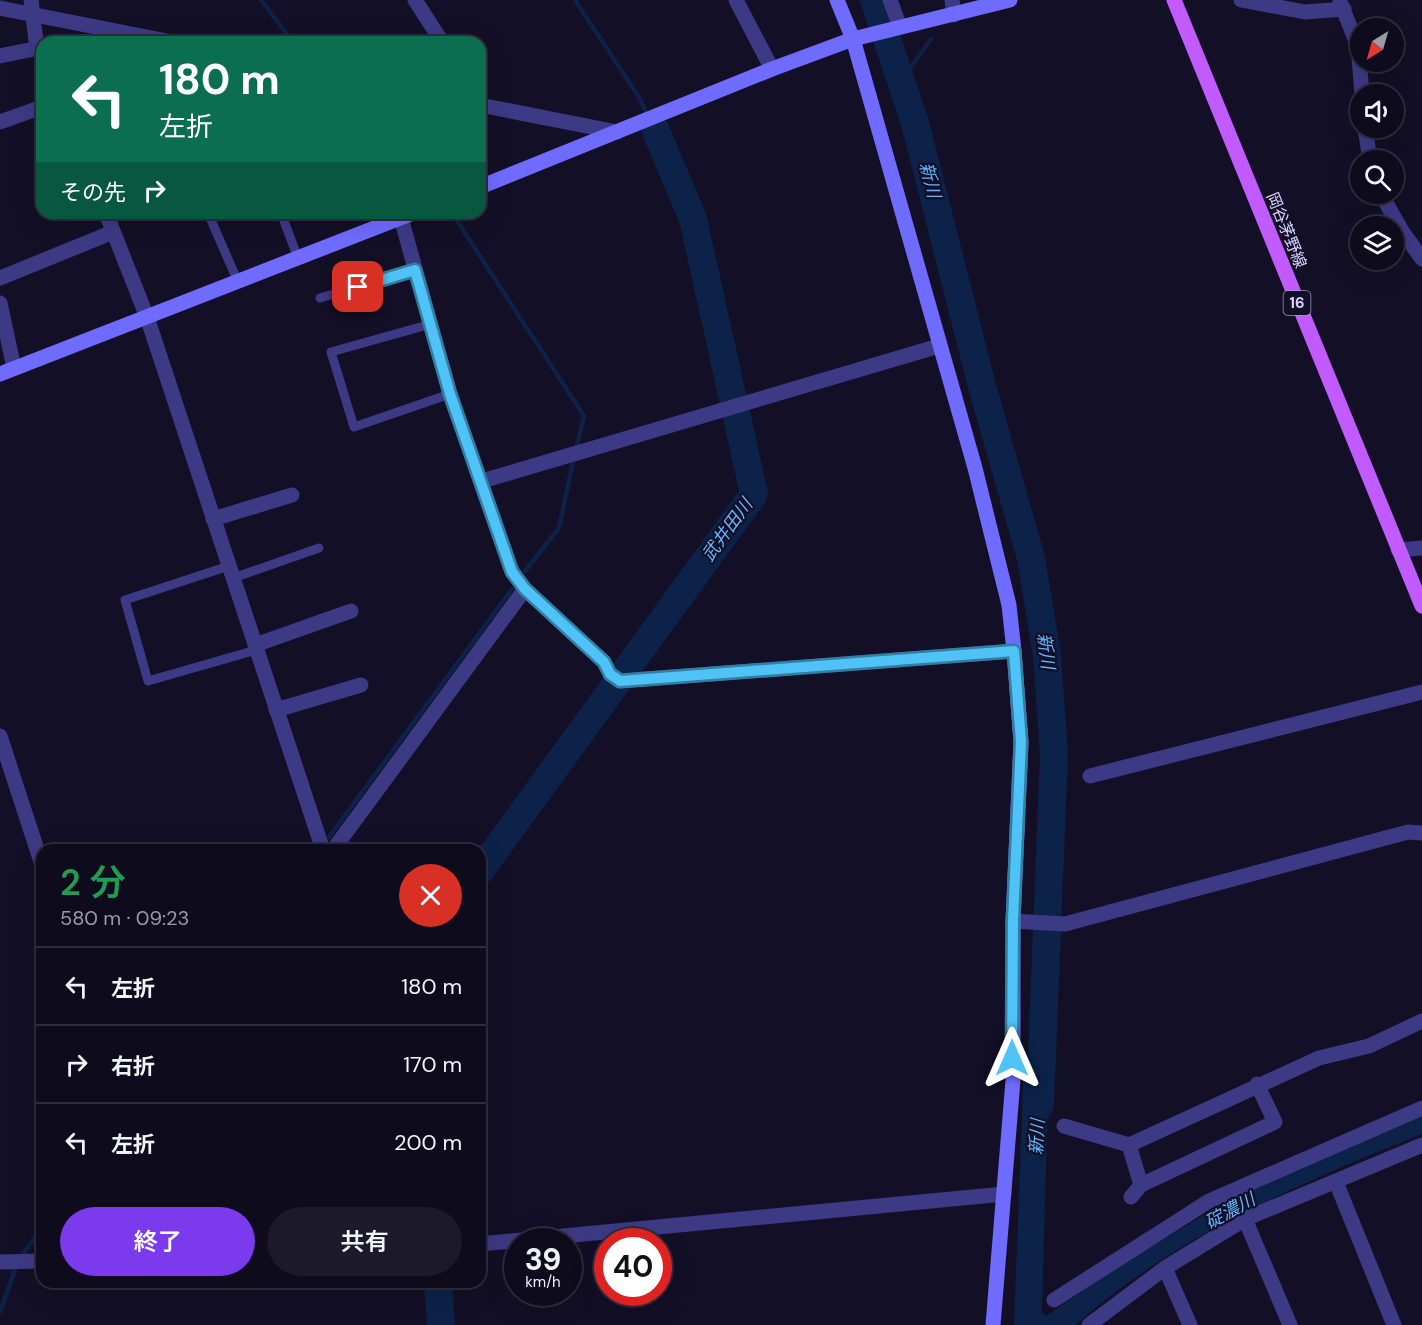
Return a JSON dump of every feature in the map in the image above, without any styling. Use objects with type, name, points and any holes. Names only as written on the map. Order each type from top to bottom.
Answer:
[{"type":"main road","name":"岡谷茅野線","points":[[1173,0],[1422,606]]},
{"type":"street","points":[[414,0],[438,36]]},
{"type":"street","points":[[736,0],[772,69]]},
{"type":"street","points":[[837,0],[853,39],[975,468],[1009,605],[1021,742],[1013,921],[1012,1080],[993,1325]]},
{"type":"street","points":[[890,0],[897,28]]},
{"type":"street","points":[[486,185],[772,69],[853,39],[897,28],[953,8],[1010,0]]},
{"type":"street","points":[[1241,0],[1305,12],[1341,4],[1358,46],[1361,84]]},
{"type":"street","points":[[0,8],[31,7],[148,36]]},
{"type":"street","points":[[31,7],[37,36]]},
{"type":"street","points":[[0,56],[36,52]]},
{"type":"street","points":[[486,106],[618,132]]},
{"type":"street","points":[[0,122],[36,109]]},
{"type":"street","points":[[1387,204],[1422,259]]},
{"type":"street","points":[[108,219],[147,317],[321,844]]},
{"type":"street","points":[[0,303],[7,371],[399,219]]},
{"type":"street","points":[[407,219],[415,270],[450,394],[512,572],[525,589],[604,662],[615,677],[1014,651]]},
{"type":"street","points":[[0,278],[113,232]]},
{"type":"street","points":[[482,481],[939,346]]},
{"type":"street","points":[[213,519],[292,495]]},
{"type":"street","points":[[1398,550],[1422,548]]},
{"type":"street","points":[[337,844],[525,589]]},
{"type":"street","points":[[256,647],[351,611]]},
{"type":"street","points":[[276,710],[361,685]]},
{"type":"street","points":[[1090,776],[1422,692]]},
{"type":"street","points":[[0,736],[36,847]]},
{"type":"street","points":[[1013,921],[1061,924],[1112,914],[1415,832],[1422,824]]},
{"type":"street","points":[[1064,1126],[1130,1145],[1257,1084],[1319,1058],[1369,1046],[1422,1021]]},
{"type":"street","points":[[1130,1145],[1136,1191],[1275,1122],[1257,1084]]},
{"type":"street","points":[[1054,1300],[1209,1201],[1422,1108]]},
{"type":"street","points":[[1089,1325],[1166,1268],[1245,1219],[1422,1145]]},
{"type":"street","points":[[1336,1182],[1394,1325]]},
{"type":"street","points":[[486,1243],[1004,1194]]},
{"type":"street","points":[[1245,1219],[1290,1325]]},
{"type":"street","points":[[0,1262],[36,1261]]},
{"type":"street","points":[[1166,1268],[1190,1325]]},
{"type":"lane","points":[[211,219],[238,282]]},
{"type":"lane","points":[[283,219],[298,258]]},
{"type":"lane","points":[[320,298],[415,270]]},
{"type":"lane","points":[[430,324],[331,352],[354,427],[450,394]]},
{"type":"lane","points":[[256,647],[148,681],[125,600],[319,548]]},
{"type":"water","name":"碇濃川","points":[[1024,1062],[1049,1066],[1042,1312],[1046,1316],[1122,1264],[1239,1194],[1422,1114],[1422,1134],[1286,1192],[1195,1239],[1113,1294],[1076,1325],[1014,1325]]},
{"type":"waterway","points":[[261,0],[288,36]]},
{"type":"waterway","points":[[575,0],[638,96],[656,131]]},
{"type":"waterway","name":"新川","points":[[874,0],[915,123],[982,386],[1031,558],[1047,655],[1054,754],[1040,1105]]},
{"type":"waterway","points":[[901,81],[931,39]]},
{"type":"waterway","name":"武井田川","points":[[486,863],[754,494],[693,219],[656,131]]},
{"type":"waterway","points":[[456,219],[584,416],[576,449]]},
{"type":"waterway","points":[[525,571],[559,528],[574,457]]},
{"type":"waterway","points":[[329,837],[512,589]]},
{"type":"waterway","points":[[22,1255],[36,1236]]},
{"type":"waterway","points":[[0,1312],[15,1270]]},
{"type":"waterway","name":"武井田川","points":[[438,1288],[441,1325]]},
{"type":"route","points":[[358,287],[415,270],[450,394],[512,572],[525,589],[604,662],[610,674],[620,681],[1014,651],[1021,742],[1013,921],[1012,1058]]}]
